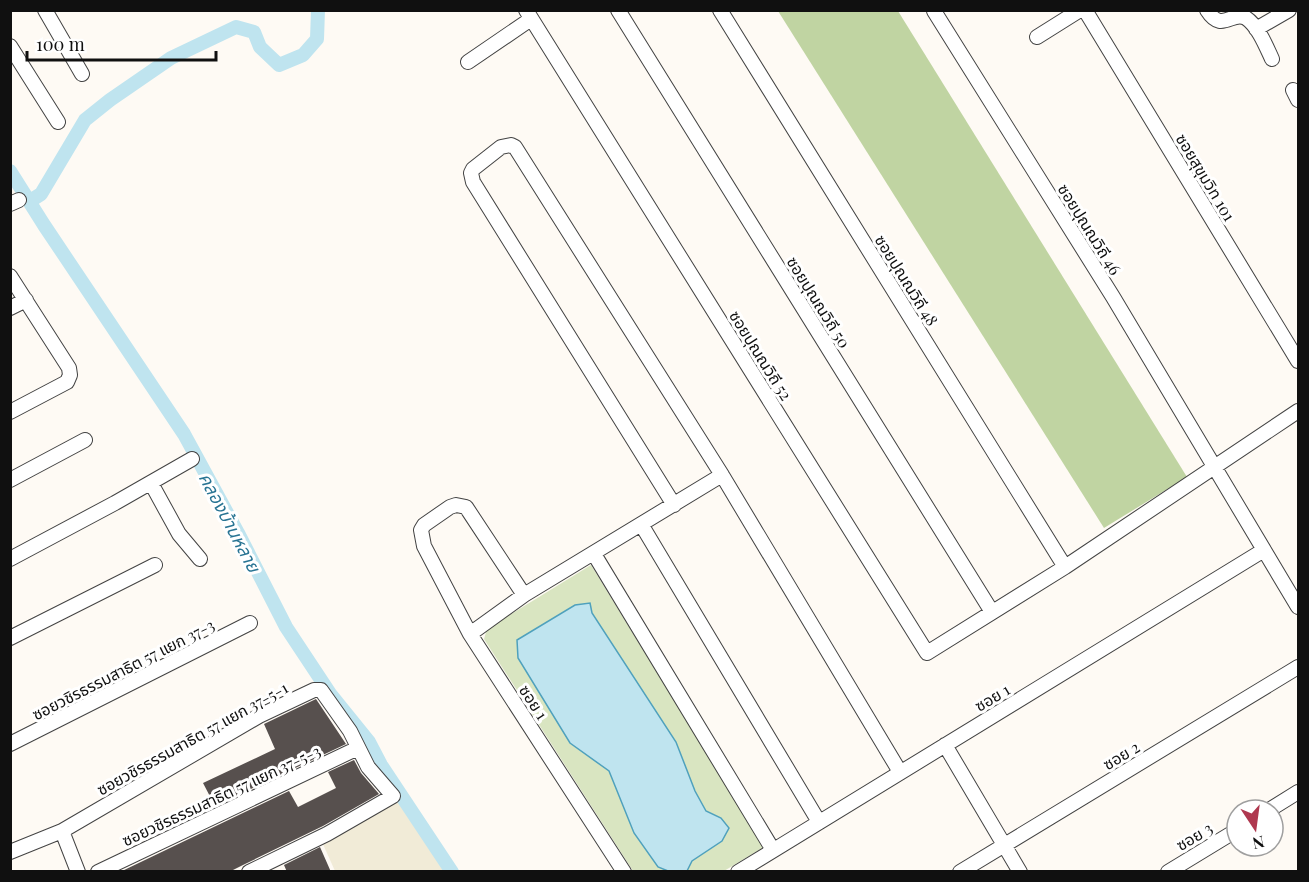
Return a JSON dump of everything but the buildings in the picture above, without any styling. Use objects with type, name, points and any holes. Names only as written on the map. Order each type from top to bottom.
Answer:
[{"type":"street","points":[[45,10],[82,74]]},
{"type":"street","name":"ซอยปุณณวิถี 50","points":[[618,10],[992,612]]},
{"type":"street","name":"ซอยปุณณวิถี 48","points":[[720,10],[1065,567]]},
{"type":"street","points":[[1036,37],[1080,10]]},
{"type":"street","name":"ซอยสุขุมวิท 101","points":[[1085,10],[1299,361]]},
{"type":"street","points":[[1207,10],[1212,17],[1223,22],[1240,16],[1246,18],[1256,29],[1272,58]]},
{"type":"street","points":[[1256,29],[1289,10]]},
{"type":"street","name":"ซอยปุณณวิถี 46","points":[[934,11],[1113,297],[1299,607]]},
{"type":"street","points":[[468,62],[529,15]]},
{"type":"street","name":"ซอยปุณณวิถี 52","points":[[529,15],[927,653],[992,612]]},
{"type":"street","points":[[10,46],[58,122]]},
{"type":"street","points":[[674,505],[471,178],[473,169],[501,147],[510,145],[514,147],[722,475],[900,772]]},
{"type":"street","points":[[10,276],[69,368],[70,375],[67,382],[10,412]]},
{"type":"street","points":[[10,308],[26,300]]},
{"type":"street","points":[[992,612],[1065,567],[1298,412]]},
{"type":"street","points":[[10,480],[85,440]]},
{"type":"street","points":[[10,559],[192,459]]},
{"type":"street","points":[[470,634],[524,595],[722,475]]},
{"type":"street","points":[[151,483],[179,534],[200,559]]},
{"type":"street","name":"ซอย 1","points":[[524,595],[470,512],[462,505],[450,507],[424,525],[422,530],[424,546],[470,634],[624,872]]},
{"type":"street","points":[[641,524],[819,822]]},
{"type":"street","name":"ซอย 1","points":[[738,872],[1264,550]]},
{"type":"street","points":[[594,554],[773,850]]},
{"type":"street","points":[[10,638],[155,565]]},
{"type":"street","name":"ซอยวชิรธรรมสาธิต 57 แยก 37-3","points":[[10,744],[250,623]]},
{"type":"street","name":"ซอย 2","points":[[960,872],[1299,667]]},
{"type":"street","name":"ซอยวชิรธรรมสาธิต 57 แยก 37-5-1","points":[[62,831],[259,716],[314,690],[321,690],[350,731],[368,766],[393,796],[273,867]]},
{"type":"street","points":[[945,745],[1020,872]]},
{"type":"street","name":"ซอยวชิรธรรมสาธิต 57 แยก 37-5-3","points":[[98,872],[358,748]]},
{"type":"street","points":[[1285,800],[1299,792]]},
{"type":"street","points":[[10,852],[62,831],[78,872]]},
{"type":"street","name":"ซอย 3","points":[[1168,872],[1225,837]]},
{"type":"street","points":[[249,872],[273,867]]},
{"type":"shaded area","points":[[397,800],[444,871],[335,871],[322,842]]},
{"type":"green space","points":[[778,11],[898,11],[1187,477],[1104,528]]},
{"type":"green space","points":[[591,565],[764,847],[724,871],[633,871],[484,639],[487,629]]},
{"type":"water","points":[[590,603],[592,613],[676,742],[695,791],[706,811],[721,818],[729,828],[722,841],[692,861],[687,871],[668,871],[658,867],[634,833],[609,771],[570,743],[518,658],[517,640],[575,605]]},
{"type":"waterway","points":[[30,201],[41,194],[85,120],[171,58],[236,27],[254,32],[260,47],[279,65],[303,55],[317,39],[318,10]]},
{"type":"waterway","name":"คลองบ้านหลาย","points":[[10,171],[184,434],[286,627],[331,695],[369,742],[381,765],[452,872]]}]
